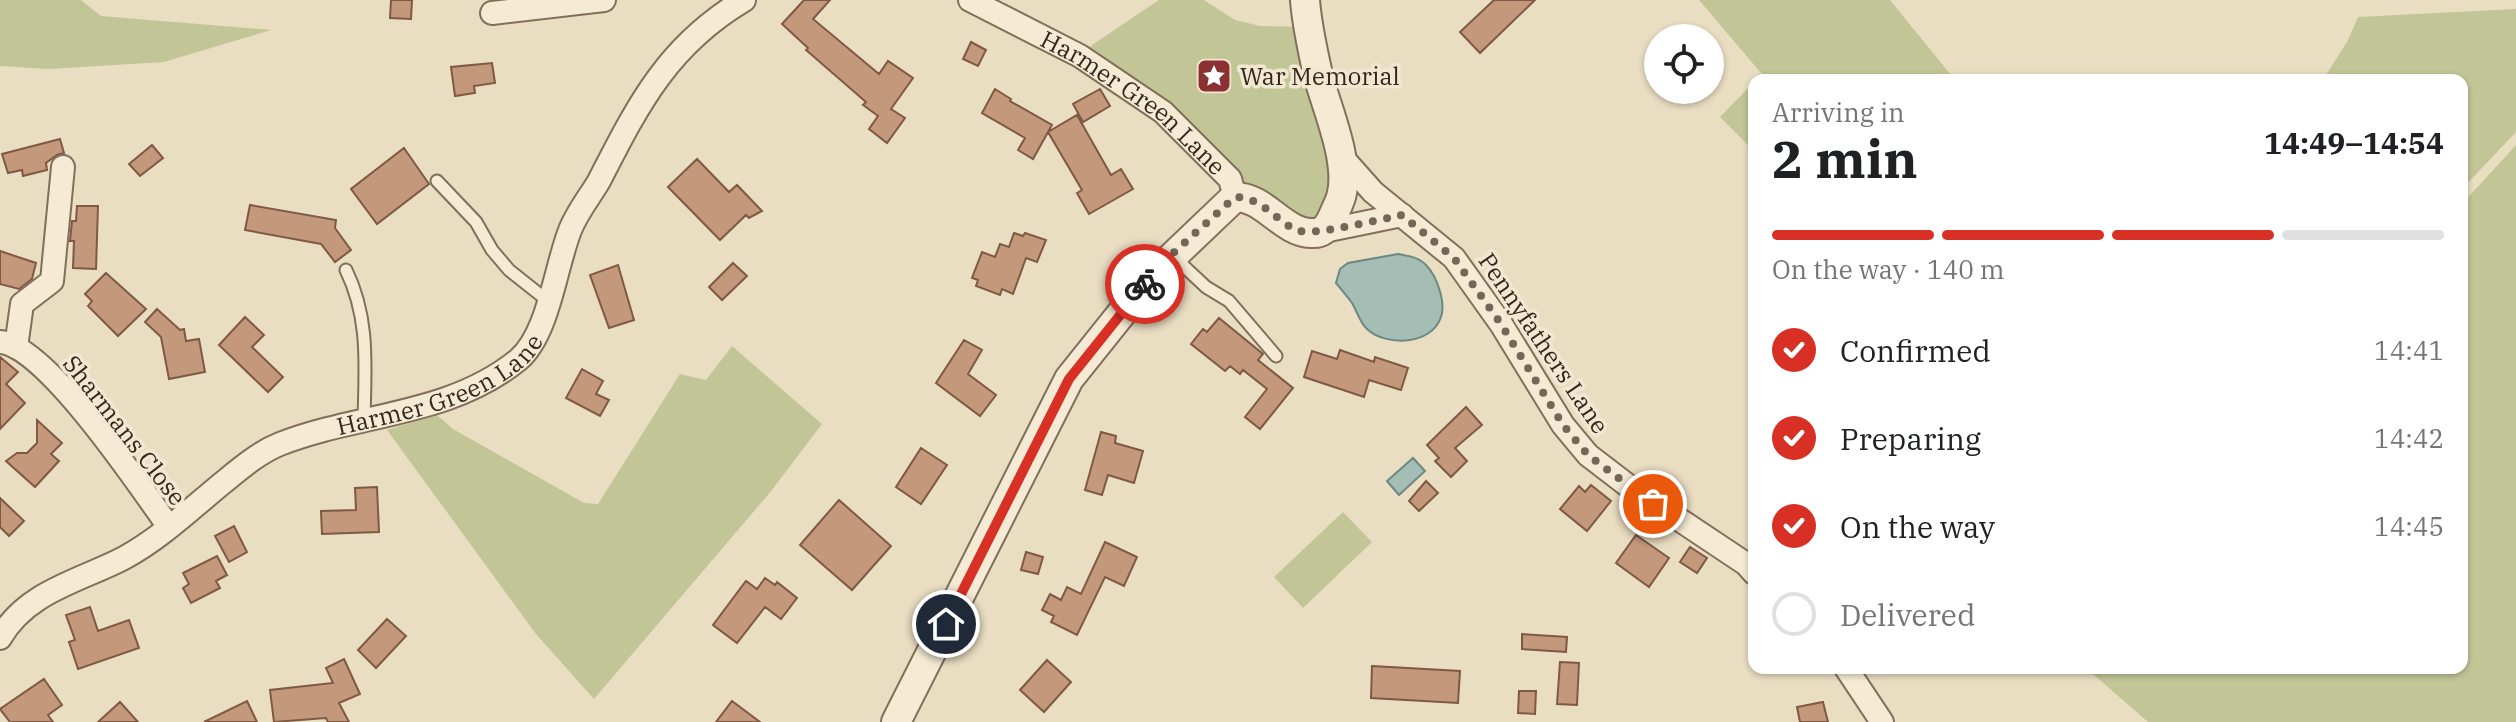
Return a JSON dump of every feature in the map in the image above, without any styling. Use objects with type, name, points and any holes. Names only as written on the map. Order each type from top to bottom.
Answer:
[{"type":"street","points":[[492,13],[604,0]]},
{"type":"street","name":"Harmer Green Lane","points":[[0,638],[19,614],[49,591],[125,557],[169,527],[248,462],[277,445],[410,411],[455,396],[492,378],[520,359],[534,342],[570,229],[639,104],[663,68],[725,11],[744,0]]},
{"type":"street","name":"Harmer Green Lane","points":[[970,0],[1084,58],[1163,112],[1230,179],[1235,197],[1255,201],[1296,230],[1312,233],[1324,231]]},
{"type":"street","points":[[1305,0],[1307,27],[1341,156],[1343,192],[1324,231]]},
{"type":"street","name":"Pennyfathers Lane","points":[[1341,156],[1373,192],[1454,258],[1501,324],[1563,425],[1588,455],[1648,501],[1735,556],[1748,568]]},
{"type":"street","points":[[8,344],[22,304],[52,281],[63,167]]},
{"type":"street","points":[[896,722],[1069,379],[1149,279],[1235,197]]},
{"type":"street","points":[[1324,231],[1402,215]]},
{"type":"street","name":"Sharmans Close","points":[[8,344],[31,356],[48,372],[123,463],[169,527]]},
{"type":"street","points":[[1850,674],[1882,722]]},
{"type":"lane","points":[[437,181],[476,222],[492,250],[509,270],[548,301]]},
{"type":"lane","points":[[1171,255],[1206,287],[1229,301],[1276,356]]},
{"type":"lane","points":[[346,270],[359,296],[366,345],[364,421]]},
{"type":"green space","points":[[0,0],[81,0],[101,16],[271,30],[164,62],[48,69],[0,66]]},
{"type":"green space","points":[[1159,0],[1204,0],[1235,20],[1260,26],[1307,27],[1341,156],[1324,231],[1230,179],[1084,58],[1092,45]]},
{"type":"green space","points":[[1699,0],[1890,0],[1950,74],[1762,74],[1724,29],[1724,24],[1719,24]]},
{"type":"green space","points":[[2516,9],[2516,132],[2468,183],[2468,74],[2327,74],[2358,17]]},
{"type":"green space","points":[[1748,88],[1748,145],[1720,117]]},
{"type":"green space","points":[[2516,145],[2516,722],[2148,722],[2093,674],[2468,674],[2468,197]]},
{"type":"green space","points":[[732,346],[822,424],[772,490],[594,699],[536,634],[387,430],[437,415],[453,429],[584,503],[598,504],[680,374],[706,380]]},
{"type":"green space","points":[[1343,512],[1372,542],[1303,608],[1274,577]]},
{"type":"water","points":[[1398,254],[1426,265],[1441,297],[1441,317],[1436,326],[1419,338],[1396,340],[1375,335],[1360,320],[1352,303],[1336,283],[1340,269],[1348,263]]},
{"type":"water","points":[[1413,458],[1425,471],[1399,495],[1387,481]]},
{"type":"building","points":[[391,0],[412,0],[411,19],[390,18]]},
{"type":"building","points":[[804,0],[830,0],[813,19],[879,74],[888,61],[913,78],[891,109],[905,118],[887,143],[869,129],[878,116],[863,105],[866,102],[806,50],[808,48],[782,24]]},
{"type":"building","points":[[1494,0],[1535,0],[1480,53],[1460,32]]},
{"type":"building","points":[[971,42],[986,50],[978,66],[963,59]]},
{"type":"building","points":[[492,63],[495,83],[474,86],[475,93],[455,96],[451,67]]},
{"type":"building","points":[[995,89],[1052,125],[1033,159],[1018,150],[1025,138],[982,113]]},
{"type":"building","points":[[1100,89],[1110,106],[1083,122],[1073,104]]},
{"type":"building","points":[[1077,115],[1111,175],[1121,169],[1133,189],[1089,214],[1077,193],[1082,190],[1048,132]]},
{"type":"building","points":[[60,139],[64,153],[46,163],[47,170],[23,176],[22,170],[8,173],[2,154]]},
{"type":"building","points":[[152,145],[163,158],[140,176],[129,164]]},
{"type":"building","points":[[404,148],[429,184],[377,224],[351,189]]},
{"type":"building","points":[[697,159],[729,192],[737,185],[762,211],[749,218],[746,215],[720,240],[668,187]]},
{"type":"building","points":[[250,205],[336,220],[335,228],[351,250],[335,262],[321,244],[245,230]]},
{"type":"building","points":[[77,206],[98,206],[96,269],[73,268],[74,241],[70,241]]},
{"type":"building","points":[[1014,233],[1046,240],[1037,262],[1026,258],[1013,294],[1002,289],[1000,295],[976,286],[978,280],[972,278],[982,252],[995,257],[1000,244],[1009,247]]},
{"type":"building","points":[[0,251],[36,263],[32,279],[19,289],[0,284]]},
{"type":"building","points":[[733,263],[747,276],[722,300],[709,287]]},
{"type":"building","points":[[618,265],[634,320],[609,328],[590,275]]},
{"type":"building","points":[[106,273],[146,309],[118,336],[88,306],[92,301],[85,294]]},
{"type":"building","points":[[157,309],[180,330],[184,329],[186,341],[199,339],[205,372],[169,379],[161,337],[145,322]]},
{"type":"building","points":[[245,317],[264,335],[252,347],[283,377],[268,392],[219,345]]},
{"type":"building","points":[[1219,318],[1263,354],[1258,360],[1293,388],[1260,429],[1245,417],[1267,389],[1243,370],[1240,374],[1230,366],[1225,371],[1191,344],[1203,329],[1207,332]]},
{"type":"building","points":[[964,340],[982,350],[968,374],[996,395],[980,416],[936,383]]},
{"type":"building","points":[[1340,350],[1374,362],[1375,357],[1408,368],[1401,390],[1369,380],[1364,397],[1304,377],[1312,351],[1337,359]]},
{"type":"building","points":[[0,357],[18,372],[6,384],[25,403],[0,429]]},
{"type":"building","points":[[582,369],[603,381],[596,394],[609,400],[600,416],[566,398]]},
{"type":"building","points":[[1466,407],[1482,425],[1455,448],[1467,461],[1451,477],[1435,461],[1439,458],[1427,445]]},
{"type":"building","points":[[37,420],[62,443],[51,454],[59,461],[35,487],[6,461],[17,453],[27,453],[37,443]]},
{"type":"building","points":[[1101,432],[1116,436],[1115,443],[1143,451],[1134,483],[1108,475],[1102,495],[1085,490]]},
{"type":"building","points":[[921,448],[947,465],[921,504],[896,487]]},
{"type":"building","points":[[1426,481],[1438,493],[1419,511],[1409,501]]},
{"type":"building","points":[[1591,485],[1611,501],[1587,531],[1560,509],[1579,486],[1585,492]]},
{"type":"building","points":[[377,487],[379,532],[322,534],[321,511],[356,510],[355,488]]},
{"type":"building","points":[[0,498],[24,521],[9,536],[0,527]]},
{"type":"building","points":[[839,500],[891,546],[852,590],[800,545]]},
{"type":"building","points":[[234,526],[247,552],[229,562],[215,536]]},
{"type":"building","points":[[1636,535],[1669,558],[1649,587],[1616,563]]},
{"type":"building","points":[[1105,542],[1137,557],[1124,586],[1105,577],[1077,635],[1051,622],[1054,616],[1042,610],[1050,594],[1061,600],[1067,587],[1081,594]]},
{"type":"building","points":[[1690,547],[1707,558],[1697,573],[1680,562]]},
{"type":"building","points":[[1026,552],[1043,557],[1038,574],[1021,570]]},
{"type":"building","points":[[217,556],[227,575],[216,581],[220,588],[191,603],[183,588],[189,584],[183,573]]},
{"type":"building","points":[[765,578],[775,585],[777,582],[797,598],[781,619],[765,607],[737,643],[713,625],[746,581],[757,589]]},
{"type":"building","points":[[90,607],[98,631],[129,620],[139,648],[78,669],[69,642],[75,640],[66,615]]},
{"type":"building","points":[[387,619],[406,636],[376,668],[358,650]]},
{"type":"building","points":[[1522,634],[1567,637],[1566,652],[1522,649]]},
{"type":"building","points":[[344,659],[360,694],[339,703],[349,722],[328,722],[326,718],[274,722],[270,690],[333,683],[326,668]]},
{"type":"building","points":[[1047,660],[1071,682],[1044,712],[1020,690]]},
{"type":"building","points":[[1560,662],[1579,663],[1577,705],[1557,704]]},
{"type":"building","points":[[1372,666],[1460,671],[1458,703],[1371,698]]},
{"type":"building","points":[[44,679],[62,705],[48,715],[53,722],[10,722],[0,709]]},
{"type":"building","points":[[1519,691],[1536,691],[1535,714],[1518,713]]},
{"type":"building","points":[[247,701],[257,722],[204,722]]},
{"type":"building","points":[[732,701],[760,722],[716,722]]},
{"type":"building","points":[[120,702],[138,722],[98,722]]},
{"type":"building","points":[[1823,702],[1828,722],[1800,722],[1797,707]]},
{"type":"way so far","points":[[1145,284],[1171,255],[1235,197],[1255,201],[1296,230],[1312,233],[1402,215],[1454,258],[1501,324],[1563,425],[1588,455],[1653,504]]},
{"type":"place","name":"War Memorial","points":[[1214,76]]},
{"type":"route","points":[[946,624],[1069,379],[1145,284]]}]
